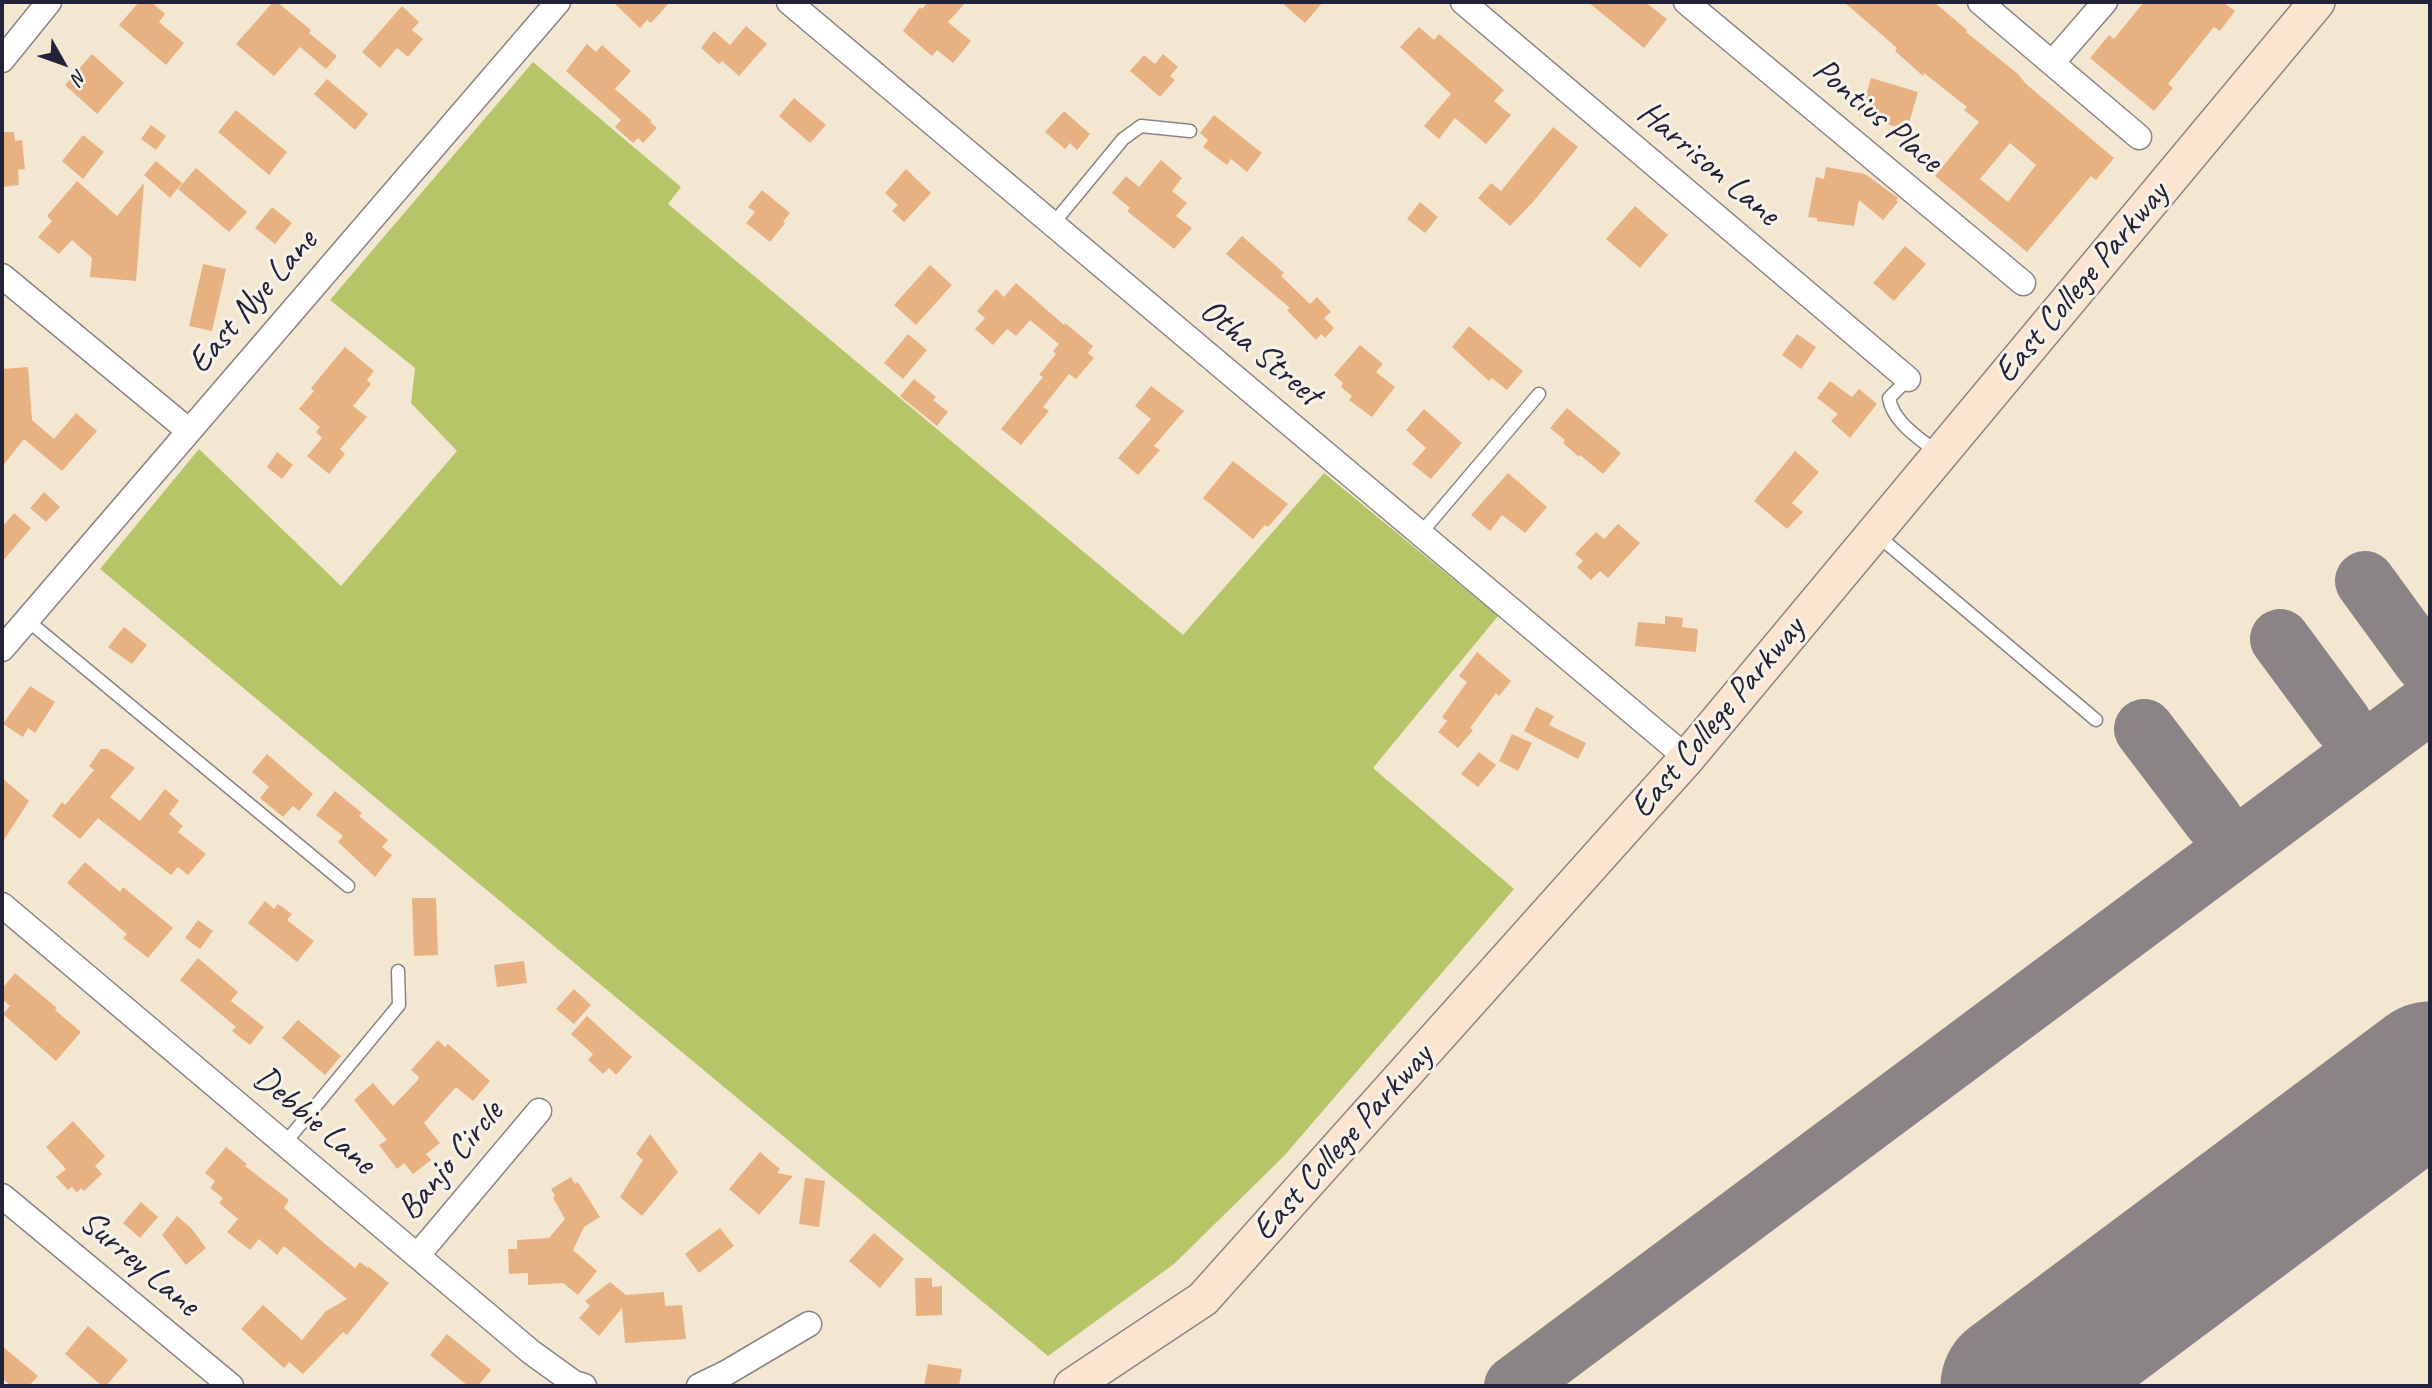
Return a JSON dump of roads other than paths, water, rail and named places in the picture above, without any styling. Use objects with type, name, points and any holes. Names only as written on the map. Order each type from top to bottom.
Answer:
[{"type":"main road","name":"East College Parkway","points":[[1072,1386],[1203,1299],[1686,758],[2317,2]]},
{"type":"street","points":[[2,60],[49,2]]},
{"type":"street","name":"East Nye Lane","points":[[2,649],[558,2]]},
{"type":"street","name":"Otha Street","points":[[789,2],[1686,758]]},
{"type":"street","name":"Harrison Lane","points":[[1463,2],[1908,379]]},
{"type":"street","name":"Pontius Place","points":[[1686,2],[2023,283]]},
{"type":"street","points":[[1980,2],[2139,136]]},
{"type":"street","points":[[2052,63],[2105,2]]},
{"type":"street","points":[[2,276],[189,431]]},
{"type":"street","name":"Debbie Lane","points":[[2,905],[531,1352],[584,1386]]},
{"type":"street","name":"Banjo Circle","points":[[417,1256],[539,1111]]},
{"type":"street","name":"Surrey Lane","points":[[2,1196],[231,1386]]},
{"type":"street","points":[[699,1386],[809,1324]]},
{"type":"lane","points":[[1052,225],[1123,139],[1141,127],[1190,131]]},
{"type":"lane","points":[[1908,379],[1889,398],[1891,409],[1940,454]]},
{"type":"lane","points":[[1421,533],[1539,394]]},
{"type":"lane","points":[[1874,533],[2096,720]]},
{"type":"lane","points":[[27,620],[348,886]]},
{"type":"lane","points":[[285,1143],[399,1005],[398,971]]}]
